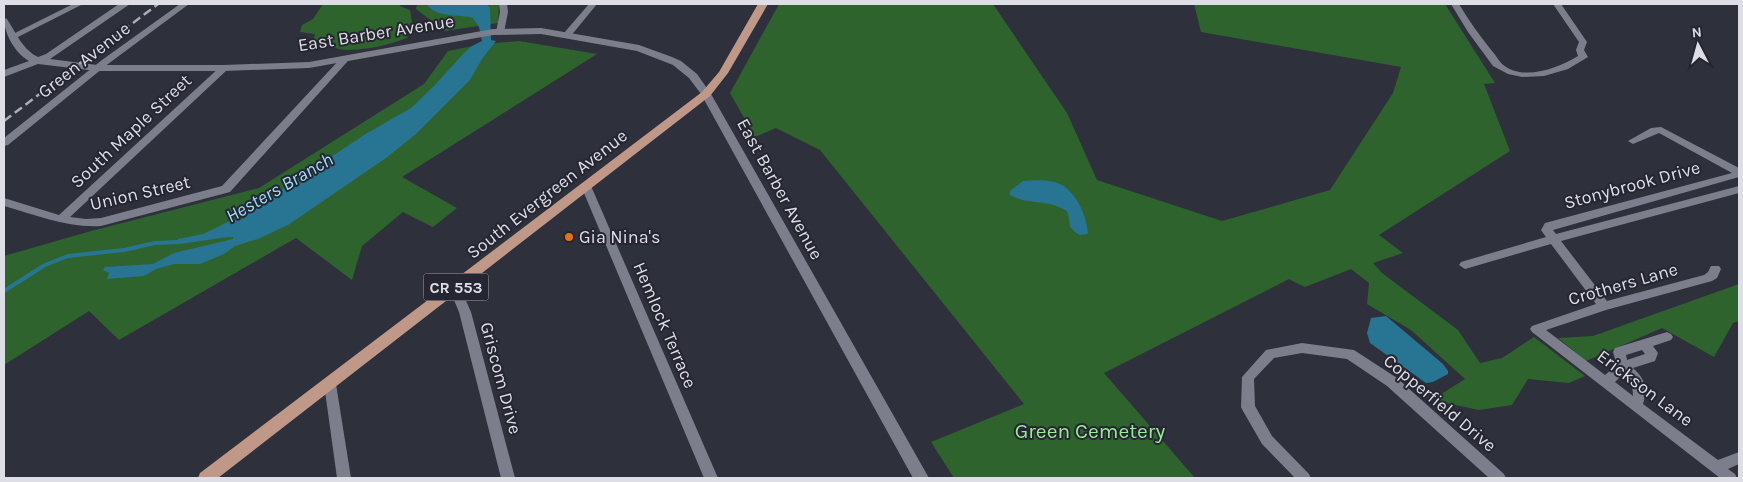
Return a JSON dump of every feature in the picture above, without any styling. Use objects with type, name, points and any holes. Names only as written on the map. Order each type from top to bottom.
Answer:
[{"type":"main road","name":"South Evergreen Avenue","points":[[206,478],[706,94],[723,73],[763,4]]},
{"type":"street","points":[[13,36],[79,4]]},
{"type":"street","points":[[4,74],[50,56],[125,4]]},
{"type":"street","name":"Green Avenue","points":[[4,143],[98,68],[185,4]]},
{"type":"street","points":[[496,32],[504,12],[503,4]]},
{"type":"street","points":[[567,35],[593,4]]},
{"type":"street","points":[[1455,4],[1474,37],[1495,63],[1503,69],[1527,74],[1548,72],[1583,58],[1580,50],[1583,42],[1557,4]]},
{"type":"street","points":[[4,21],[28,56],[38,61]]},
{"type":"street","name":"East Barber Avenue","points":[[38,61],[98,68],[224,68],[309,65],[481,34],[541,31],[639,48],[668,58],[693,76],[706,94],[921,478]]},
{"type":"street","name":"Union Street","points":[[4,202],[61,219],[86,223],[101,222],[206,196],[226,189],[344,60]]},
{"type":"street","name":"South Maple Street","points":[[61,219],[224,68]]},
{"type":"street","points":[[1633,141],[1656,130],[1661,130],[1739,173]]},
{"type":"street","name":"Stonybrook Drive","points":[[1554,239],[1547,230],[1549,226],[1562,221],[1739,173]]},
{"type":"street","name":"Hemlock Terrace","points":[[586,186],[712,478]]},
{"type":"street","name":"Stonybrook Drive","points":[[1464,265],[1739,190]]},
{"type":"street","points":[[1554,239],[1604,306]]},
{"type":"street","name":"Crothers Lane","points":[[1536,329],[1604,306],[1708,278],[1713,275],[1715,269]]},
{"type":"street","name":"Griscom Drive","points":[[455,288],[465,312],[508,478]]},
{"type":"street","name":"Erickson Lane","points":[[1536,329],[1730,478]]},
{"type":"street","points":[[1604,381],[1611,378],[1624,366],[1651,357],[1652,353],[1644,344],[1667,337]]},
{"type":"street","name":"Copperfield Drive","points":[[1304,478],[1267,440],[1248,407],[1248,377],[1270,354],[1302,348],[1350,354],[1392,382],[1499,478]]},
{"type":"street","points":[[1624,366],[1640,384],[1642,393],[1636,405]]},
{"type":"street","points":[[330,384],[344,478]]},
{"type":"street","points":[[1718,467],[1739,458]]},
{"type":"green space","points":[[323,4],[401,4],[400,6],[410,10],[412,22],[407,38],[370,48],[355,50],[339,49],[313,42],[315,34],[300,32],[302,25],[313,19]]},
{"type":"green space","points":[[417,4],[499,4],[498,23],[445,31],[416,9]]},
{"type":"green space","name":"Green Cemetery","points":[[779,4],[993,4],[1067,113],[1097,180],[1222,221],[1330,190],[1393,93],[1401,67],[1201,32],[1194,4],[1445,4],[1495,83],[1484,84],[1510,151],[1379,235],[1403,253],[1373,263],[1382,273],[1458,330],[1480,363],[1502,358],[1534,337],[1585,376],[1569,383],[1528,379],[1512,405],[1479,410],[1432,400],[1465,379],[1411,330],[1367,304],[1369,283],[1351,269],[1305,287],[1289,279],[1104,373],[1195,478],[954,478],[931,442],[1024,404],[820,150],[776,128],[755,137],[730,93]]},
{"type":"green space","points":[[519,41],[597,54],[402,177],[457,208],[433,227],[403,212],[362,246],[352,280],[296,238],[119,340],[89,311],[4,365],[4,256],[91,231],[259,188],[424,84],[448,51],[483,44]]},
{"type":"green space","points":[[1739,284],[1739,321],[1733,323],[1714,357],[1662,328],[1586,361],[1558,338],[1593,336]]},
{"type":"water","points":[[427,4],[487,4],[490,8],[491,40],[496,41],[482,59],[470,80],[416,134],[386,158],[288,225],[258,239],[235,246],[224,254],[200,264],[174,264],[156,269],[144,276],[107,279],[109,273],[103,270],[105,267],[153,264],[174,253],[233,239],[233,237],[228,237],[180,244],[173,243],[178,239],[203,234],[232,220],[244,219],[252,207],[286,187],[364,135],[411,108],[464,53],[482,41],[479,27],[473,18],[442,14],[436,12]]},
{"type":"water","points":[[1023,181],[1048,181],[1062,185],[1067,189],[1080,206],[1086,220],[1088,234],[1080,235],[1072,229],[1067,211],[1059,207],[1024,200],[1010,195],[1010,191]]},
{"type":"water","points":[[1386,316],[1443,364],[1448,374],[1433,382],[1426,383],[1370,343],[1367,333],[1371,318]]},
{"type":"waterway","name":"Hesters Branch","points":[[4,291],[45,265],[68,256],[124,250],[155,243],[177,242]]},
{"type":"railway","points":[[4,121],[158,4]]},
{"type":"place","name":"Gia Nina's","points":[[569,237]]}]
